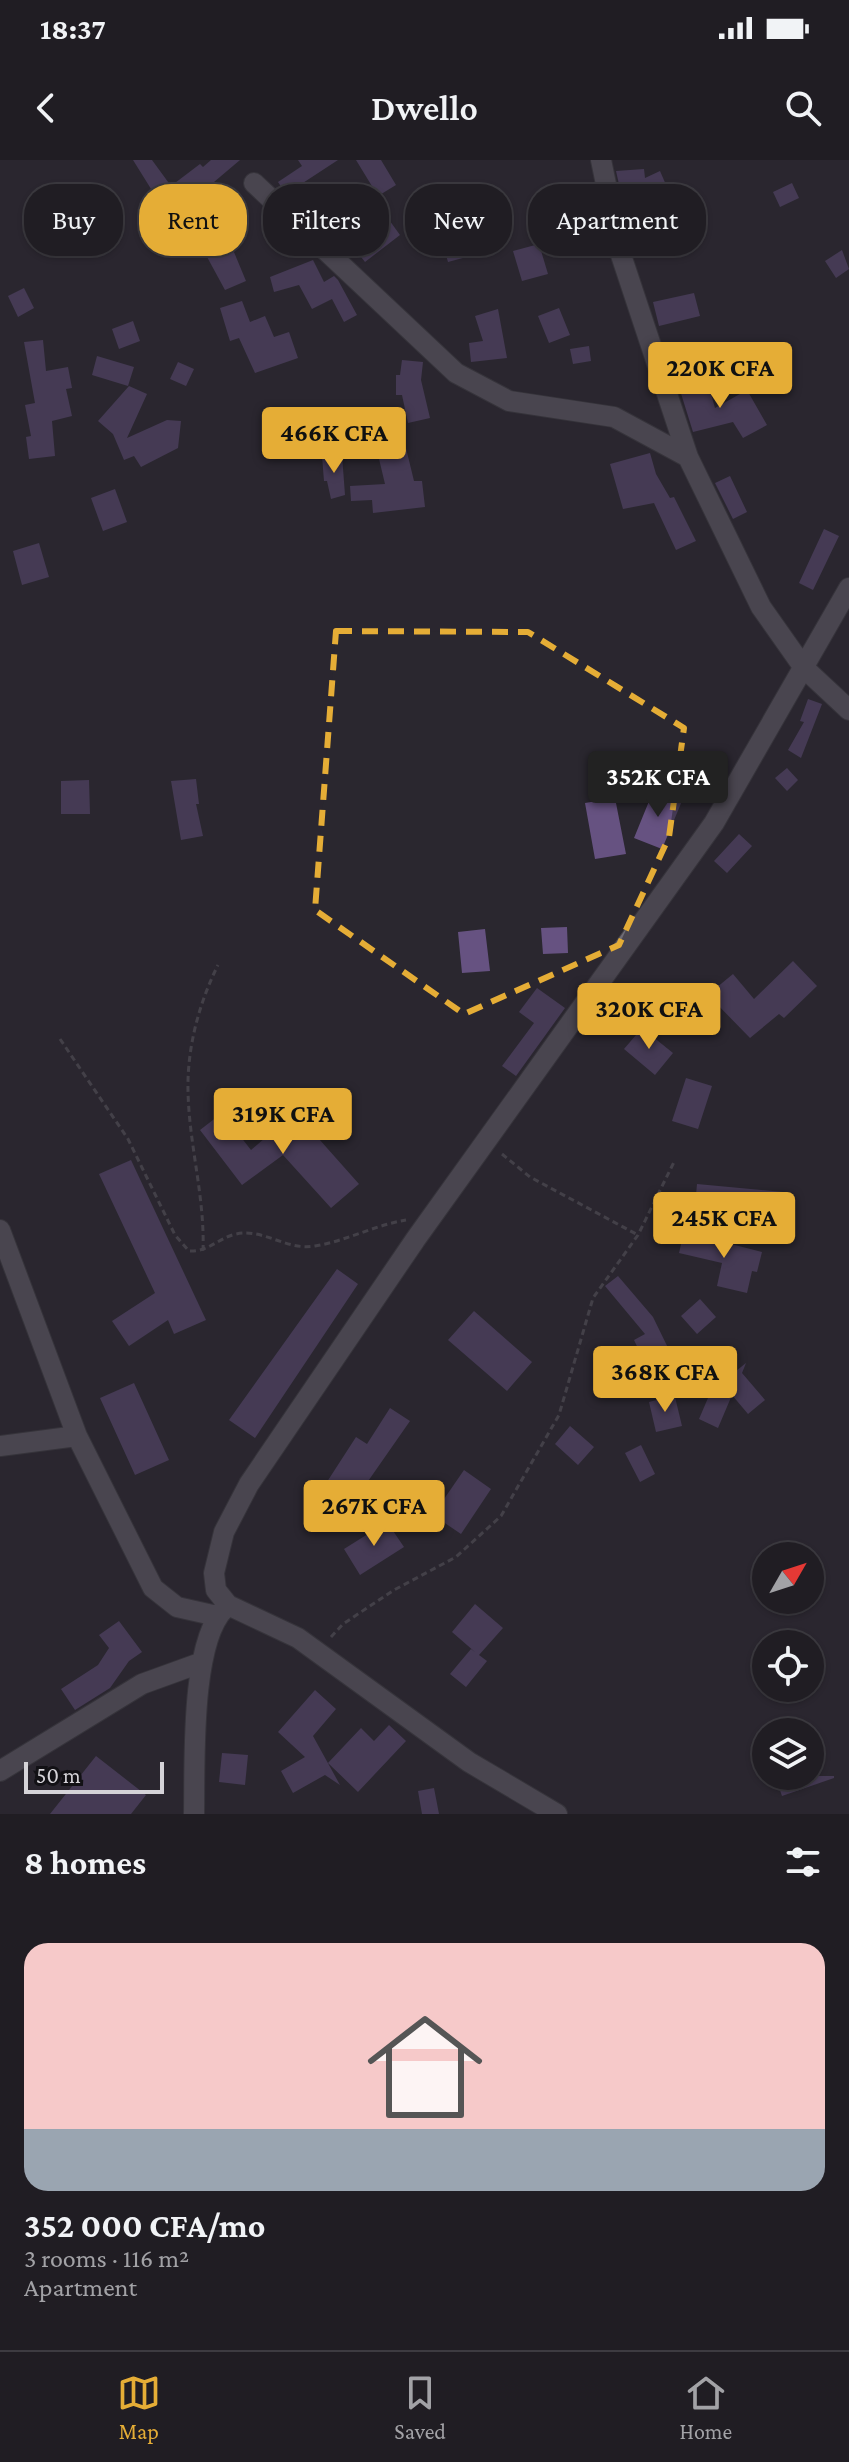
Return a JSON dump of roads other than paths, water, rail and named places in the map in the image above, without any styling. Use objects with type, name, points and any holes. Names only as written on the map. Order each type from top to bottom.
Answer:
[{"type":"street","points":[[601,160],[620,252],[688,457],[761,607],[804,668],[849,710]]},
{"type":"street","points":[[254,183],[399,322],[468,381],[509,401],[614,417],[688,457]]},
{"type":"street","points":[[194,1814],[200,1663],[222,1611],[214,1573],[224,1532],[249,1484],[433,1215],[714,823],[849,588]]},
{"type":"street","points":[[0,1230],[77,1436],[153,1588],[177,1607],[222,1611],[298,1638],[469,1762],[557,1814]]},
{"type":"street","points":[[0,1446],[77,1436]]},
{"type":"street","points":[[0,1771],[142,1684],[200,1663]]}]
